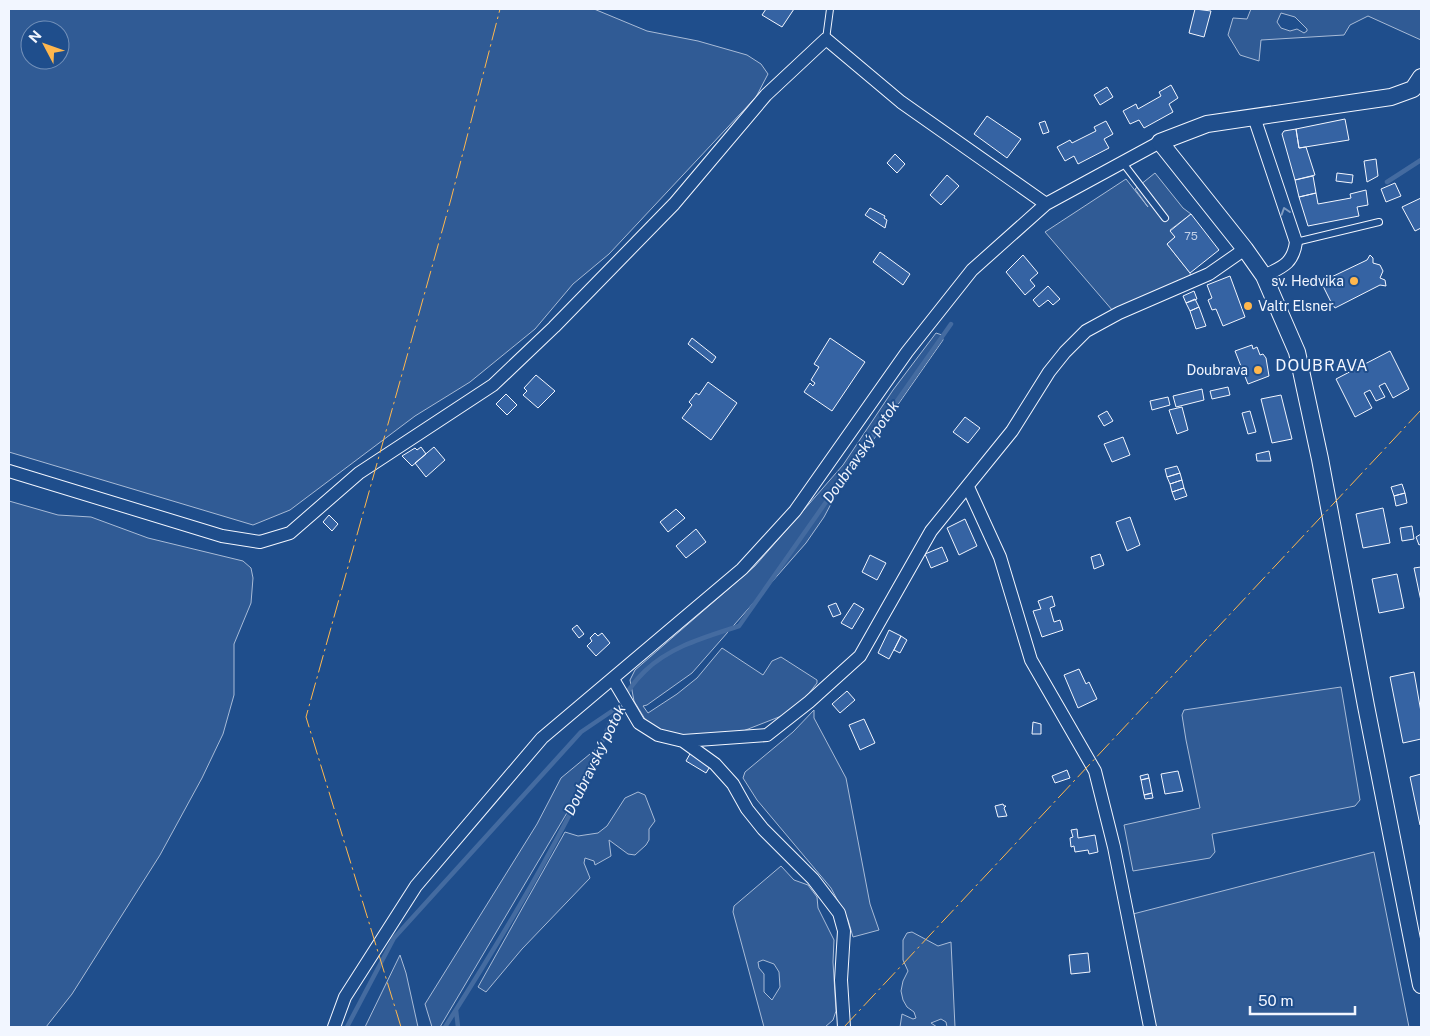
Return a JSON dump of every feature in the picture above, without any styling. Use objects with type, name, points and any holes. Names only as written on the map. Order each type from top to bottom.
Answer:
[{"type":"street","points":[[9,471],[222,536],[260,542],[290,533],[359,473],[493,385],[554,327],[674,204],[766,94],[826,39],[901,102],[1046,204]]},
{"type":"street","points":[[334,1027],[345,997],[416,886],[542,738],[742,569],[795,511],[907,352],[972,270],[1046,204],[1160,142],[1207,124],[1391,97],[1418,88]]},
{"type":"street","points":[[1254,117],[1296,242],[1290,262],[1264,276]]},
{"type":"street","points":[[1160,142],[1245,249],[1264,276],[1297,352],[1320,459],[1421,985]]},
{"type":"street","points":[[613,679],[639,723],[658,735],[683,741],[767,734],[809,702],[860,656],[930,531],[1012,431],[1049,372],[1065,352],[1086,331],[1119,313],[1209,274],[1245,249]]},
{"type":"street","points":[[968,487],[1000,557],[1031,660],[1095,771],[1114,848],[1150,1027]]},
{"type":"street","points":[[683,741],[715,764],[733,784],[747,809],[763,829],[813,879],[839,913],[844,931],[841,980],[844,1027]]},
{"type":"lane","points":[[826,39],[830,9]]},
{"type":"lane","points":[[1123,163],[1165,218]]},
{"type":"lane","points":[[1296,242],[1379,222]]},
{"type":"shaded area","points":[[9,9],[594,9],[647,31],[698,41],[747,55],[761,64],[768,74],[756,97],[609,254],[573,284],[535,329],[470,382],[415,416],[290,510],[253,525],[9,452]]},
{"type":"shaded area","points":[[1251,9],[1421,9],[1421,40],[1368,16],[1350,25],[1344,35],[1261,40],[1259,61],[1240,55],[1228,35],[1233,18],[1247,19]],"holes":[[[1281,13],[1295,17],[1307,31],[1304,33],[1297,29],[1290,31],[1281,28],[1277,22]]]},
{"type":"shaded area","points":[[1155,173],[1183,208],[1191,214],[1170,230],[1175,237],[1167,244],[1190,273],[1191,278],[1113,311],[1045,232],[1126,179],[1148,207],[1135,189]]},
{"type":"shaded area","points":[[936,333],[942,335],[943,340],[839,489],[824,517],[806,543],[692,673],[643,706],[648,713],[677,694],[697,678],[722,648],[763,675],[772,661],[781,657],[817,680],[817,683],[806,697],[784,715],[738,733],[672,737],[648,724],[634,701],[630,680],[635,670],[755,566],[843,465],[893,390]]},
{"type":"shaded area","points":[[9,501],[58,515],[91,517],[148,538],[243,561],[251,568],[253,578],[251,603],[234,644],[234,695],[223,734],[202,778],[160,855],[72,994],[46,1027],[9,1027]]},
{"type":"shaded area","points":[[1341,687],[1360,800],[1355,806],[1212,834],[1215,852],[1210,858],[1133,871],[1124,825],[1200,808],[1186,740],[1182,715],[1184,710]]},
{"type":"shaded area","points":[[814,710],[814,718],[846,778],[870,904],[879,930],[853,937],[848,920],[831,888],[757,800],[743,778],[745,772],[793,732]]},
{"type":"shaded area","points":[[596,749],[574,801],[440,1027],[432,1027],[425,1004],[537,824],[561,778]]},
{"type":"shaded area","points":[[638,792],[645,795],[655,821],[649,829],[649,840],[646,845],[635,855],[628,854],[609,840],[611,856],[595,865],[594,861],[585,858],[584,863],[590,878],[522,949],[486,992],[478,987],[565,832],[578,836],[598,833],[607,826],[625,798]]},
{"type":"shaded area","points":[[1374,852],[1409,1027],[1155,1027],[1133,914]]},
{"type":"shaded area","points":[[781,866],[794,880],[808,885],[817,897],[818,908],[834,940],[833,962],[836,1011],[833,1020],[825,1027],[764,1027],[733,912],[734,906]],"holes":[[[763,960],[774,964],[779,972],[780,987],[772,1000],[764,992],[764,974],[759,968],[758,962]]]},
{"type":"shaded area","points":[[912,932],[938,946],[951,942],[955,1027],[947,1027],[946,1022],[941,1019],[931,1023],[937,1027],[900,1027],[902,1014],[913,1019],[916,1018],[914,1012],[907,1007],[903,1000],[901,991],[908,971],[903,960],[903,940],[907,933]]},
{"type":"shaded area","points":[[400,955],[418,1027],[365,1027]]},
{"type":"building","points":[[766,9],[794,9],[782,27],[762,15]]},
{"type":"building","points":[[1195,9],[1211,11],[1204,37],[1189,33]]},
{"type":"building","points":[[1171,85],[1178,98],[1169,104],[1173,112],[1144,128],[1139,120],[1130,124],[1123,111],[1136,104],[1138,109],[1161,96],[1159,92]]},
{"type":"building","points":[[1107,87],[1113,97],[1100,105],[1094,95]]},
{"type":"building","points":[[987,116],[1021,139],[1007,158],[974,134]]},
{"type":"building","points":[[1345,119],[1349,140],[1299,148],[1296,129]]},
{"type":"building","points":[[1045,121],[1049,132],[1043,134],[1039,123]]},
{"type":"building","points":[[1106,121],[1113,134],[1104,139],[1109,148],[1078,164],[1074,156],[1065,161],[1057,147],[1070,140],[1072,143],[1096,131],[1094,127]]},
{"type":"building","points":[[1296,129],[1299,148],[1306,147],[1315,175],[1295,180],[1282,134],[1284,131]]},
{"type":"building","points":[[895,154],[905,164],[897,173],[887,163]]},
{"type":"building","points":[[1376,159],[1378,176],[1367,182],[1364,161]]},
{"type":"building","points":[[1337,173],[1353,175],[1352,183],[1336,181]]},
{"type":"building","points":[[947,175],[959,186],[941,205],[930,195]]},
{"type":"building","points":[[1313,176],[1316,193],[1299,197],[1295,180]]},
{"type":"building","points":[[1395,183],[1401,196],[1386,202],[1381,189]]},
{"type":"building","points":[[1366,190],[1368,205],[1357,207],[1359,216],[1308,226],[1299,197],[1316,193],[1318,204],[1351,198],[1350,194]]},
{"type":"building","points":[[1421,198],[1421,228],[1415,231],[1402,207]]},
{"type":"building","points":[[870,208],[885,216],[884,218],[887,220],[885,228],[865,215]]},
{"type":"building","points":[[1191,214],[1219,250],[1190,273],[1167,244],[1175,237],[1170,231]]},
{"type":"building","points":[[880,252],[910,274],[903,285],[873,262]]},
{"type":"building","points":[[1023,255],[1038,273],[1030,280],[1035,286],[1025,295],[1006,272]]},
{"type":"building","name":"sv. Hedvika","points":[[1370,255],[1373,258],[1373,263],[1380,265],[1383,271],[1380,278],[1385,280],[1386,286],[1380,285],[1335,308],[1333,305],[1328,305],[1327,303],[1331,302],[1321,282],[1367,260]]},
{"type":"building","points":[[1230,276],[1245,317],[1223,326],[1216,309],[1212,310],[1208,300],[1212,298],[1207,285]]},
{"type":"building","points":[[1048,286],[1060,299],[1053,305],[1048,300],[1039,307],[1033,300]]},
{"type":"building","points":[[1194,291],[1197,299],[1186,303],[1183,296]]},
{"type":"building","points":[[1195,299],[1199,307],[1190,311],[1186,303]]},
{"type":"building","points":[[1199,307],[1206,326],[1196,329],[1190,311]]},
{"type":"building","points":[[692,338],[716,357],[712,363],[688,344]]},
{"type":"building","points":[[830,338],[865,362],[832,411],[804,392],[810,383],[813,386],[815,383],[811,380],[819,367],[814,364]]},
{"type":"building","points":[[1252,345],[1253,349],[1257,347],[1260,355],[1263,354],[1266,358],[1269,376],[1248,384],[1235,351]]},
{"type":"building","points":[[1390,351],[1409,389],[1393,398],[1385,383],[1379,386],[1385,397],[1376,401],[1370,390],[1364,393],[1372,408],[1355,417],[1336,379]]},
{"type":"building","points":[[536,375],[555,391],[538,408],[523,395],[527,391],[524,388]]},
{"type":"building","points":[[708,382],[737,403],[711,440],[682,418],[692,405],[689,402],[696,393],[699,395]]},
{"type":"building","points":[[1228,387],[1230,395],[1212,399],[1210,391]]},
{"type":"building","points":[[1202,389],[1204,400],[1176,407],[1173,396]]},
{"type":"building","points":[[506,394],[517,405],[507,415],[496,404]]},
{"type":"building","points":[[1281,395],[1292,439],[1272,443],[1261,399]]},
{"type":"building","points":[[1168,397],[1170,405],[1152,410],[1150,401]]},
{"type":"building","points":[[1182,407],[1188,430],[1177,434],[1169,410]]},
{"type":"building","points":[[1107,411],[1113,421],[1104,426],[1098,416]]},
{"type":"building","points":[[1250,411],[1256,432],[1248,434],[1242,413]]},
{"type":"building","points":[[965,417],[980,428],[968,443],[953,432]]},
{"type":"building","points":[[1123,437],[1130,455],[1112,462],[1104,444]]},
{"type":"building","points":[[421,447],[426,454],[412,466],[402,456],[415,448],[417,450]]},
{"type":"building","points":[[434,447],[445,460],[426,477],[415,463]]},
{"type":"building","points":[[1269,451],[1271,461],[1257,461],[1256,454]]},
{"type":"building","points":[[1177,466],[1180,473],[1167,477],[1165,469]]},
{"type":"building","points":[[1180,473],[1182,480],[1170,484],[1167,477]]},
{"type":"building","points":[[1182,480],[1184,488],[1172,492],[1170,484]]},
{"type":"building","points":[[1402,484],[1405,493],[1394,496],[1391,487]]},
{"type":"building","points":[[1184,488],[1187,496],[1175,500],[1172,492]]},
{"type":"building","points":[[1405,493],[1407,503],[1396,506],[1394,496]]},
{"type":"building","points":[[1383,508],[1390,543],[1363,548],[1356,514]]},
{"type":"building","points":[[676,509],[685,518],[668,532],[660,522]]},
{"type":"building","points":[[329,515],[338,524],[332,531],[323,522]]},
{"type":"building","points":[[1130,517],[1140,545],[1127,551],[1116,522]]},
{"type":"building","points":[[965,519],[977,546],[959,555],[947,528]]},
{"type":"building","points":[[1412,526],[1414,539],[1402,541],[1400,528]]},
{"type":"building","points":[[696,529],[706,542],[686,558],[676,546]]},
{"type":"building","points":[[1421,534],[1421,544],[1419,545],[1416,537]]},
{"type":"building","points":[[942,547],[948,561],[931,568],[925,554]]},
{"type":"building","points":[[1100,554],[1104,565],[1094,569],[1091,557]]},
{"type":"building","points":[[870,555],[886,563],[877,580],[862,572]]},
{"type":"building","points":[[1421,567],[1421,601],[1414,568]]},
{"type":"building","points":[[1397,574],[1404,608],[1379,613],[1372,579]]},
{"type":"building","points":[[1052,596],[1055,606],[1050,608],[1054,622],[1060,620],[1063,630],[1042,637],[1033,611],[1041,609],[1038,601]]},
{"type":"building","points":[[836,603],[841,614],[833,617],[828,606]]},
{"type":"building","points":[[854,603],[864,609],[852,629],[841,623]]},
{"type":"building","points":[[577,625],[584,634],[579,638],[572,629]]},
{"type":"building","points":[[889,630],[901,636],[889,659],[878,653]]},
{"type":"building","points":[[595,633],[598,636],[602,633],[610,643],[596,656],[587,646],[592,641],[590,638]]},
{"type":"building","points":[[901,636],[907,640],[900,653],[894,650]]},
{"type":"building","points":[[1079,669],[1086,684],[1089,682],[1097,699],[1078,708],[1064,675]]},
{"type":"building","points":[[1414,672],[1421,712],[1421,739],[1403,743],[1390,677]]},
{"type":"building","points":[[847,691],[855,700],[840,713],[832,704]]},
{"type":"building","points":[[864,719],[875,743],[860,750],[849,725]]},
{"type":"building","points":[[1033,722],[1041,724],[1041,734],[1032,734]]},
{"type":"building","points":[[691,752],[711,765],[706,773],[686,761]]},
{"type":"building","points":[[1067,770],[1070,778],[1055,783],[1052,776]]},
{"type":"building","points":[[1178,771],[1183,791],[1165,794],[1161,774]]},
{"type":"building","points":[[1148,774],[1149,778],[1141,780],[1140,776]]},
{"type":"building","points":[[1421,774],[1421,825],[1420,825],[1410,777]]},
{"type":"building","points":[[1149,778],[1152,793],[1144,795],[1141,780]]},
{"type":"building","points":[[1152,793],[1153,798],[1145,799],[1144,795]]},
{"type":"building","points":[[1003,804],[1006,806],[1004,808],[1007,816],[998,817],[995,806]]},
{"type":"building","points":[[1077,829],[1078,838],[1095,835],[1098,852],[1089,854],[1088,850],[1075,852],[1074,846],[1071,847],[1070,838],[1073,837],[1071,830]]},
{"type":"building","points":[[1088,953],[1090,972],[1071,974],[1069,955]]},
{"type":"waterway","name":"Doubravský potok","points":[[1387,182],[1421,160]]},
{"type":"waterway","name":"Doubravský potok","points":[[445,1027],[498,942],[549,854],[580,794],[615,713],[634,684],[645,671],[666,655],[702,638],[739,626],[951,324]]},
{"type":"waterway","points":[[347,1027],[394,938],[581,732],[618,707]]},
{"type":"waterway","points":[[456,1010],[458,1027]]},
{"type":"power","points":[[401,1027],[306,717],[451,199],[500,9]]},
{"type":"power","points":[[844,1027],[1421,410]]},
{"type":"place","name":"sv. Hedvika","points":[[1354,281]]},
{"type":"place","name":"Valtr Elsner","points":[[1248,306]]},
{"type":"place","name":"Doubrava","points":[[1258,370]]},
{"type":"district","name":"DOUBRAVA","points":[[1322,365]]}]
